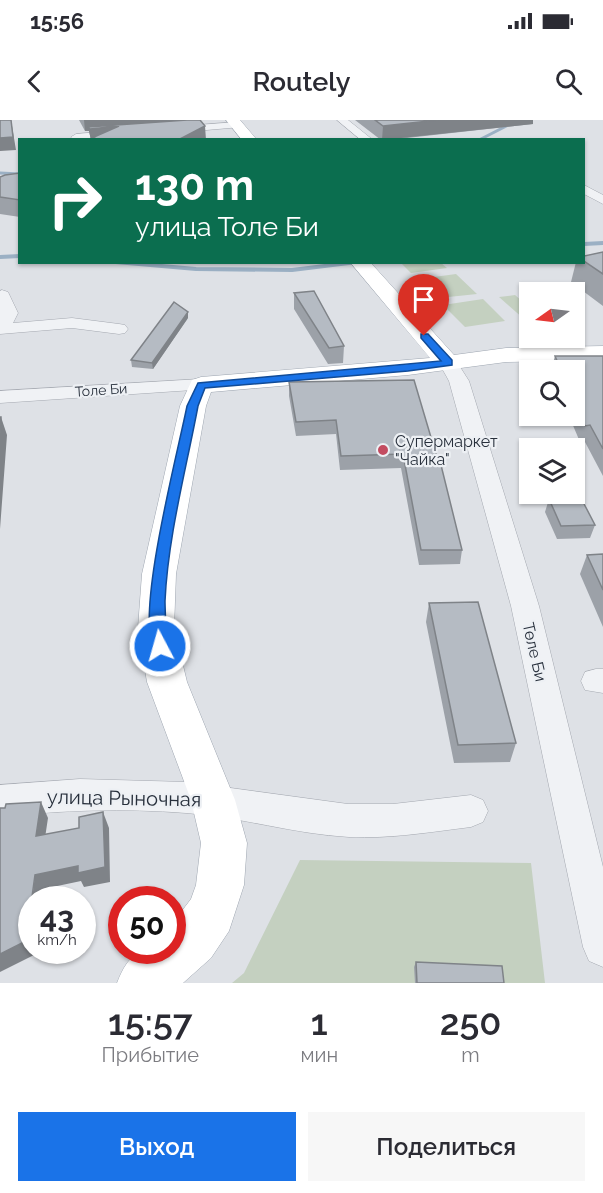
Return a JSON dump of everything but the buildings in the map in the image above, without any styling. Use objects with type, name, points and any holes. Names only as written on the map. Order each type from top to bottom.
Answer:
[{"type":"main road","points":[[235,123],[248,138]]},
{"type":"main road","points":[[361,264],[448,363]]},
{"type":"main road","points":[[143,983],[193,940],[211,913],[220,885],[224,843],[213,800],[167,682],[156,628],[159,574],[193,406],[201,385],[408,368],[506,354],[603,353]]},
{"type":"street","points":[[342,120],[365,138]]},
{"type":"street","points":[[159,132],[235,123]]},
{"type":"street","points":[[75,136],[137,131]]},
{"type":"street","points":[[585,190],[600,205]]},
{"type":"street","points":[[1,329],[10,313],[2,295]]},
{"type":"street","points":[[1,329],[72,323],[119,329]]},
{"type":"street","name":"Төле Би","points":[[448,363],[459,381],[525,606],[603,947]]},
{"type":"street","name":"Толе Би","points":[[0,397],[201,385]]},
{"type":"street","name":"улица Рыночная","points":[[0,801],[66,794],[213,800],[329,819],[368,822],[471,812]]},
{"type":"green space","points":[[402,264],[442,264],[447,268],[411,273]]},
{"type":"green space","points":[[456,274],[477,294],[439,298],[419,279]]},
{"type":"green space","points":[[515,295],[519,298],[519,315],[499,297]]},
{"type":"green space","points":[[483,299],[505,321],[465,327],[443,305]]},
{"type":"green space","points":[[300,860],[531,863],[545,983],[232,983],[244,973]]},
{"type":"waterway","points":[[483,138],[518,120]]},
{"type":"waterway","points":[[0,173],[18,174]]},
{"type":"waterway","points":[[585,244],[603,243]]},
{"type":"waterway","points":[[0,257],[18,256]]},
{"type":"waterway","points":[[139,264],[196,269],[292,270],[341,264]]},
{"type":"place","name":"Супермаркет \"Чайка\"","points":[[383,450]]},
{"type":"route","points":[[160,646],[156,628],[159,574],[193,406],[201,385],[448,363],[424,336]]}]
